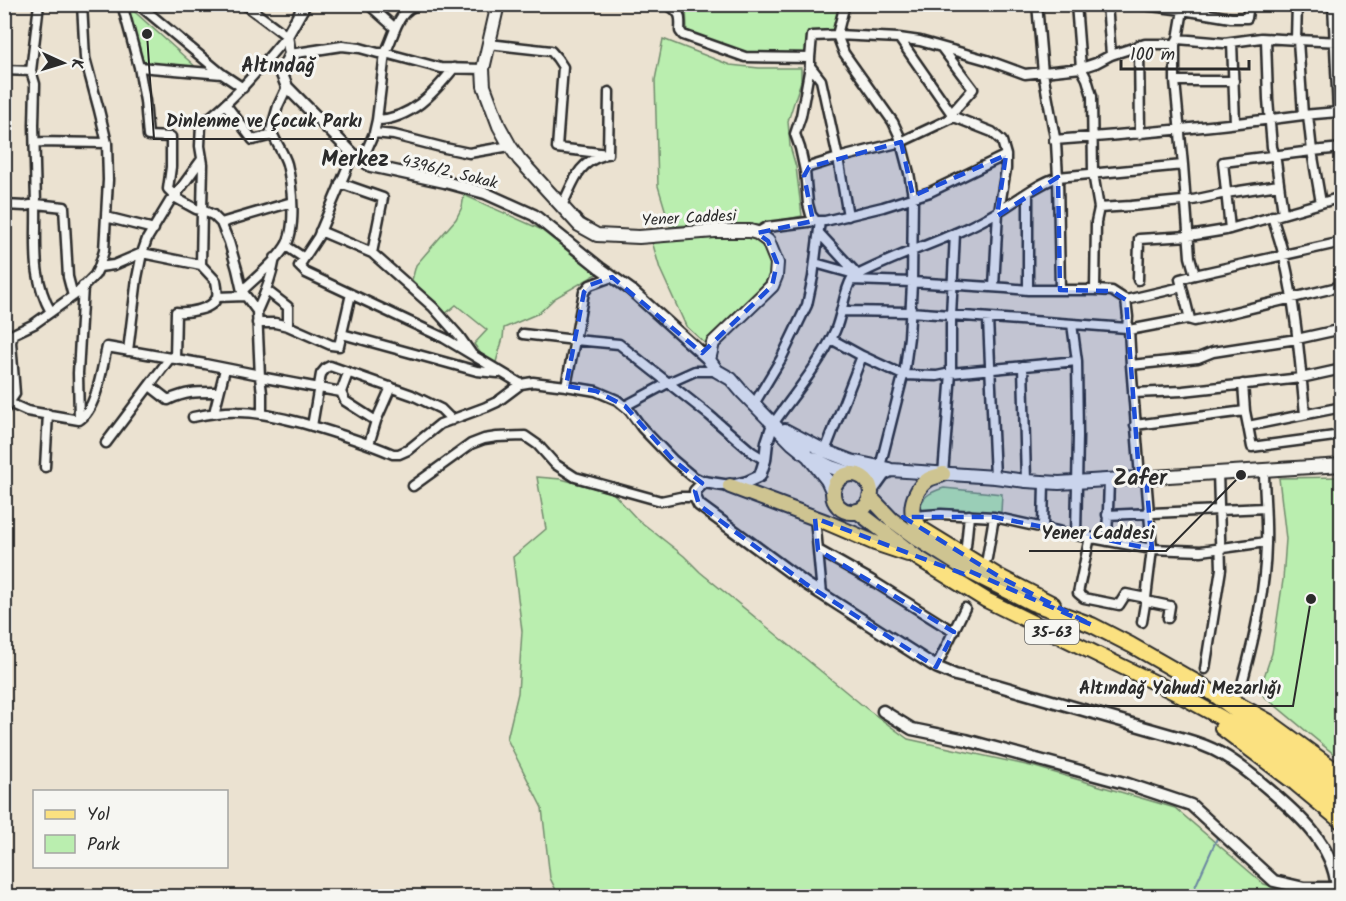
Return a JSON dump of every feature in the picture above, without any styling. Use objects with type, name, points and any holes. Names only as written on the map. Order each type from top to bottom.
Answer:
[{"type":"main road","name":"Yener Caddesi","points":[[498,4],[483,69],[484,86],[499,126],[510,146],[579,225],[597,235],[639,237],[715,231],[750,231],[768,241],[777,263],[772,286],[713,343],[709,360]]},
{"type":"main road","points":[[709,360],[717,371],[731,379],[792,443],[808,456],[827,480],[835,502],[842,509],[857,511],[865,506],[885,470]]},
{"type":"main road","points":[[774,424],[825,451],[885,470],[1026,481],[1059,483],[1341,465]]},
{"type":"main road","points":[[808,456],[865,479],[870,495]]},
{"type":"main road","points":[[833,493],[838,479],[847,474],[885,470]]},
{"type":"main road","points":[[944,474],[929,479],[923,484],[912,503],[913,516],[920,528],[998,576],[1092,625]]},
{"type":"main road","points":[[730,486],[918,558]]},
{"type":"main road","name":"35-63","points":[[870,495],[892,520],[972,573],[1032,603],[1092,625],[1131,645],[1203,686],[1259,735]]},
{"type":"main road","name":"35-63","points":[[857,511],[918,558],[986,600],[1259,735]]},
{"type":"main road","points":[[1203,686],[1268,721],[1341,775]]},
{"type":"main road","points":[[1178,694],[1295,783],[1341,822]]},
{"type":"main road","points":[[1259,735],[1330,781],[1341,791]]},
{"type":"main road","points":[[1259,735],[1341,805]]},
{"type":"street","points":[[39,4],[32,70],[35,84],[36,244],[39,280],[43,298],[51,312]]},
{"type":"street","points":[[79,420],[7,406],[15,394],[11,342],[13,334],[34,324],[74,296],[95,275],[104,251],[108,180],[107,143],[85,58],[82,4]]},
{"type":"street","points":[[122,4],[139,67],[148,136],[171,137],[168,189],[196,209],[213,215],[221,223],[229,242],[243,293],[257,311]]},
{"type":"street","points":[[138,4],[222,74],[243,88]]},
{"type":"street","points":[[217,297],[243,293],[286,246],[291,231],[292,202],[286,162],[271,130],[278,106],[287,87],[281,72],[290,54],[287,36],[244,4]]},
{"type":"street","points":[[201,265],[201,124],[226,105],[243,88],[287,36],[305,4]]},
{"type":"street","points":[[368,4],[395,28]]},
{"type":"street","points":[[363,161],[377,120],[385,53],[395,28],[407,10],[419,4]]},
{"type":"street","points":[[666,4],[680,14],[680,31],[683,35],[744,57],[810,62]]},
{"type":"street","points":[[845,4],[837,35],[844,53],[893,122],[901,142],[913,196],[909,337],[885,470]]},
{"type":"street","points":[[1037,4],[1043,73],[1056,143],[1060,290]]},
{"type":"street","points":[[1076,4],[1081,68],[1092,96],[1093,110],[1094,174],[1099,208],[1096,222],[1095,290]]},
{"type":"street","points":[[1107,4],[1111,54]]},
{"type":"street","points":[[1135,4],[1183,7],[1231,18],[1247,18],[1249,4]]},
{"type":"street","points":[[1297,4],[1297,40],[1306,115],[1321,203]]},
{"type":"street","points":[[1054,140],[1140,134],[1340,112],[1336,46],[1338,42],[1333,4]]},
{"type":"street","points":[[1183,7],[1176,42],[1175,81],[1184,165],[1190,257],[1195,275]]},
{"type":"street","points":[[754,404],[781,359],[807,305],[815,263],[819,233],[818,221],[811,215],[808,204],[805,171],[795,134],[801,116],[812,36],[837,35],[920,41],[987,60],[1025,74],[1081,68],[1096,63],[1111,54],[1145,44],[1266,39],[1338,42]]},
{"type":"street","points":[[899,38],[953,116],[993,132],[1002,141],[1006,155],[1006,169],[999,212],[994,287]]},
{"type":"street","points":[[1266,39],[1269,120],[1283,213]]},
{"type":"street","points":[[1232,42],[1235,123]]},
{"type":"street","points":[[489,44],[551,51],[563,67],[557,148],[608,154]]},
{"type":"street","points":[[1139,45],[1140,134]]},
{"type":"street","points":[[290,54],[342,46],[385,53],[441,68],[483,69]]},
{"type":"street","points":[[805,171],[809,167],[837,158],[901,142],[953,116],[973,89],[942,47]]},
{"type":"street","points":[[810,62],[821,80],[848,216]]},
{"type":"street","points":[[139,67],[222,74]]},
{"type":"street","points":[[377,120],[389,120],[411,110],[434,92],[454,68]]},
{"type":"street","points":[[4,70],[32,70]]},
{"type":"street","points":[[1175,81],[1234,81]]},
{"type":"street","name":"4396/2. Sokak","points":[[287,87],[353,154],[371,166],[485,193],[534,214],[612,278],[639,297],[709,360]]},
{"type":"street","points":[[608,154],[609,92]]},
{"type":"street","points":[[226,105],[254,140],[273,135]]},
{"type":"street","points":[[374,133],[394,135],[469,153],[510,146]]},
{"type":"street","points":[[35,142],[107,143]]},
{"type":"street","points":[[1230,229],[1223,162],[1341,148]]},
{"type":"street","points":[[353,154],[318,237],[298,266],[306,273],[444,338],[520,384]]},
{"type":"street","points":[[561,207],[576,174],[592,159],[608,154]]},
{"type":"street","points":[[757,233],[767,228],[848,216],[883,207],[930,192],[1006,155]]},
{"type":"street","points":[[128,351],[137,278],[147,239],[170,201],[202,159]]},
{"type":"street","points":[[762,498],[760,476],[765,460],[766,442],[774,424],[812,372],[831,339],[842,311],[848,284],[855,278],[999,212],[1043,182],[1058,177],[1184,165]]},
{"type":"street","points":[[340,183],[383,198],[372,253]]},
{"type":"street","points":[[1099,208],[1186,200],[1279,185]]},
{"type":"street","points":[[1028,193],[1028,291]]},
{"type":"street","points":[[1138,280],[1139,239],[1189,236],[1230,229],[1341,197]]},
{"type":"street","points":[[221,223],[292,202]]},
{"type":"street","points":[[4,205],[36,204],[64,207],[68,277],[74,296]]},
{"type":"street","points":[[1272,216],[1284,255],[1292,298],[1305,414]]},
{"type":"street","points":[[106,217],[154,229]]},
{"type":"street","points":[[320,231],[372,253],[433,307],[473,355]]},
{"type":"street","points":[[819,233],[855,278]]},
{"type":"street","points":[[944,474],[951,373],[955,233]]},
{"type":"street","points":[[1190,319],[1180,279],[1341,242]]},
{"type":"street","points":[[286,246],[304,258]]},
{"type":"street","points":[[99,267],[114,265],[142,253],[201,265],[216,281],[217,297],[213,303],[203,309],[186,313],[176,312],[173,358],[106,443]]},
{"type":"street","points":[[262,414],[257,311],[273,272],[275,258]]},
{"type":"street","points":[[815,263],[855,278],[1028,291],[1112,291],[1126,300],[1182,286]]},
{"type":"street","points":[[566,386],[584,292],[590,285],[612,278]]},
{"type":"street","points":[[79,420],[78,373],[83,286]]},
{"type":"street","points":[[842,311],[910,312],[1128,329],[1187,319],[1194,321],[1341,286]]},
{"type":"street","points":[[266,290],[288,307],[288,326]]},
{"type":"street","points":[[257,323],[288,326],[332,345],[339,345],[351,294]]},
{"type":"street","points":[[1126,300],[1135,425],[1149,513],[1152,549],[1142,622]]},
{"type":"street","points":[[988,319],[995,477]]},
{"type":"street","points":[[1072,324],[1077,361],[1076,535]]},
{"type":"street","points":[[1131,365],[1198,358],[1213,352],[1298,339],[1341,329]]},
{"type":"street","points":[[342,334],[477,371],[502,374]]},
{"type":"street","points":[[523,334],[619,344],[752,452],[765,460]]},
{"type":"street","points":[[831,339],[903,375],[937,376],[1077,361]]},
{"type":"street","points":[[79,420],[87,413],[93,402],[107,347],[341,392]]},
{"type":"street","points":[[825,451],[862,356]]},
{"type":"street","points":[[312,426],[321,374],[330,366],[412,395],[441,409],[452,420]]},
{"type":"street","points":[[1023,366],[1026,481]]},
{"type":"street","points":[[214,413],[225,369]]},
{"type":"street","points":[[1133,393],[1178,391],[1301,378],[1341,369]]},
{"type":"street","points":[[625,406],[696,371],[717,371]]},
{"type":"street","points":[[348,373],[341,392],[345,401],[376,422]]},
{"type":"street","points":[[193,417],[237,412],[282,417],[369,444],[393,454],[399,454],[408,450],[440,424],[496,402],[520,384],[533,382],[596,391],[617,400],[629,410],[642,428],[673,460],[692,476],[704,482],[730,486],[760,476]]},
{"type":"street","points":[[1243,384],[1245,411],[1252,447],[1341,435]]},
{"type":"street","points":[[150,386],[168,400],[193,392],[219,392]]},
{"type":"street","points":[[369,444],[391,387]]},
{"type":"street","points":[[1248,426],[1341,407]]},
{"type":"street","points":[[1135,425],[1245,411]]},
{"type":"street","points":[[45,467],[48,414]]},
{"type":"street","points":[[413,486],[471,444],[497,436],[525,436],[538,444],[555,464],[575,477],[661,501],[694,497]]},
{"type":"street","points":[[1243,680],[1264,574],[1266,542],[1263,470]]},
{"type":"street","points":[[1205,669],[1220,578],[1218,472]]},
{"type":"street","points":[[1107,541],[1109,480]]},
{"type":"street","points":[[704,482],[695,491],[694,497],[699,505],[806,584],[936,667],[955,675],[1204,745],[1221,754],[1251,775],[1298,815],[1327,852],[1336,875],[1337,888],[1304,888],[1274,881],[1191,806],[1128,784],[966,740],[912,729],[883,711]]},
{"type":"street","points":[[1043,528],[1044,482]]},
{"type":"street","points":[[1107,515],[1265,508]]},
{"type":"street","points":[[913,516],[941,514],[994,517],[1152,549],[1201,551],[1266,542]]},
{"type":"street","points":[[966,546],[969,515]]},
{"type":"street","points":[[987,558],[994,517]]},
{"type":"street","points":[[815,518],[822,594]]},
{"type":"street","points":[[1090,537],[1078,593],[1084,598],[1119,605],[1126,594],[1170,606],[1168,618]]},
{"type":"street","points":[[818,550],[954,632]]},
{"type":"street","points":[[936,667],[965,608]]},
{"type":"highlighted area","points":[[901,142],[913,196],[1006,155],[997,216],[1058,177],[1060,290],[1112,291],[1126,300],[1138,461],[1140,477],[1146,477],[1152,549],[994,517],[903,517],[998,576],[1092,625],[967,570],[964,574],[815,518],[818,550],[954,632],[936,667],[806,584],[699,505],[695,491],[702,483],[673,460],[625,406],[596,391],[566,386],[584,292],[590,285],[612,277],[702,353],[772,286],[777,263],[768,241],[757,233],[813,221],[804,176],[809,167]]},
{"type":"green space","points":[[127,5],[197,68],[143,63]]},
{"type":"green space","points":[[686,5],[842,5],[835,32],[808,32],[808,55],[745,55],[687,32]]},
{"type":"green space","points":[[663,39],[730,65],[801,68],[801,81],[788,121],[802,216],[759,225],[670,226],[658,186],[655,80]]},
{"type":"green space","points":[[464,195],[540,229],[597,274],[555,298],[539,313],[504,328],[494,369],[474,344],[487,330],[456,305],[445,314],[412,280],[416,265],[456,219],[462,207]]},
{"type":"green space","points":[[751,236],[767,253],[771,264],[769,276],[722,326],[708,346],[686,326],[660,269],[651,238]]},
{"type":"green space","points":[[537,477],[561,479],[613,493],[636,518],[684,556],[700,572],[867,709],[908,739],[1035,767],[1175,808],[1264,884],[1310,896],[559,896],[550,878],[542,808],[507,739],[518,693],[522,631],[513,557],[546,529]]},
{"type":"green space","points":[[1342,477],[1341,758],[1259,692],[1272,653],[1283,580],[1286,539],[1279,478]]},
{"type":"green space","points":[[944,488],[1002,494],[1001,512],[916,511],[927,496]]},
{"type":"waterway","points":[[1191,896],[1218,836]]},
{"type":"place","name":"Dinlenme ve Çocuk Parkı","points":[[147,34]]},
{"type":"place","name":"Yener Caddesi","points":[[1241,475]]},
{"type":"place","name":"Altındağ Yahudi Mezarlığı","points":[[1311,599]]},
{"type":"district","name":"Altındağ","points":[[278,65]]},
{"type":"district","name":"Merkez","points":[[355,158]]},
{"type":"district","name":"Zafer","points":[[1140,477]]}]
